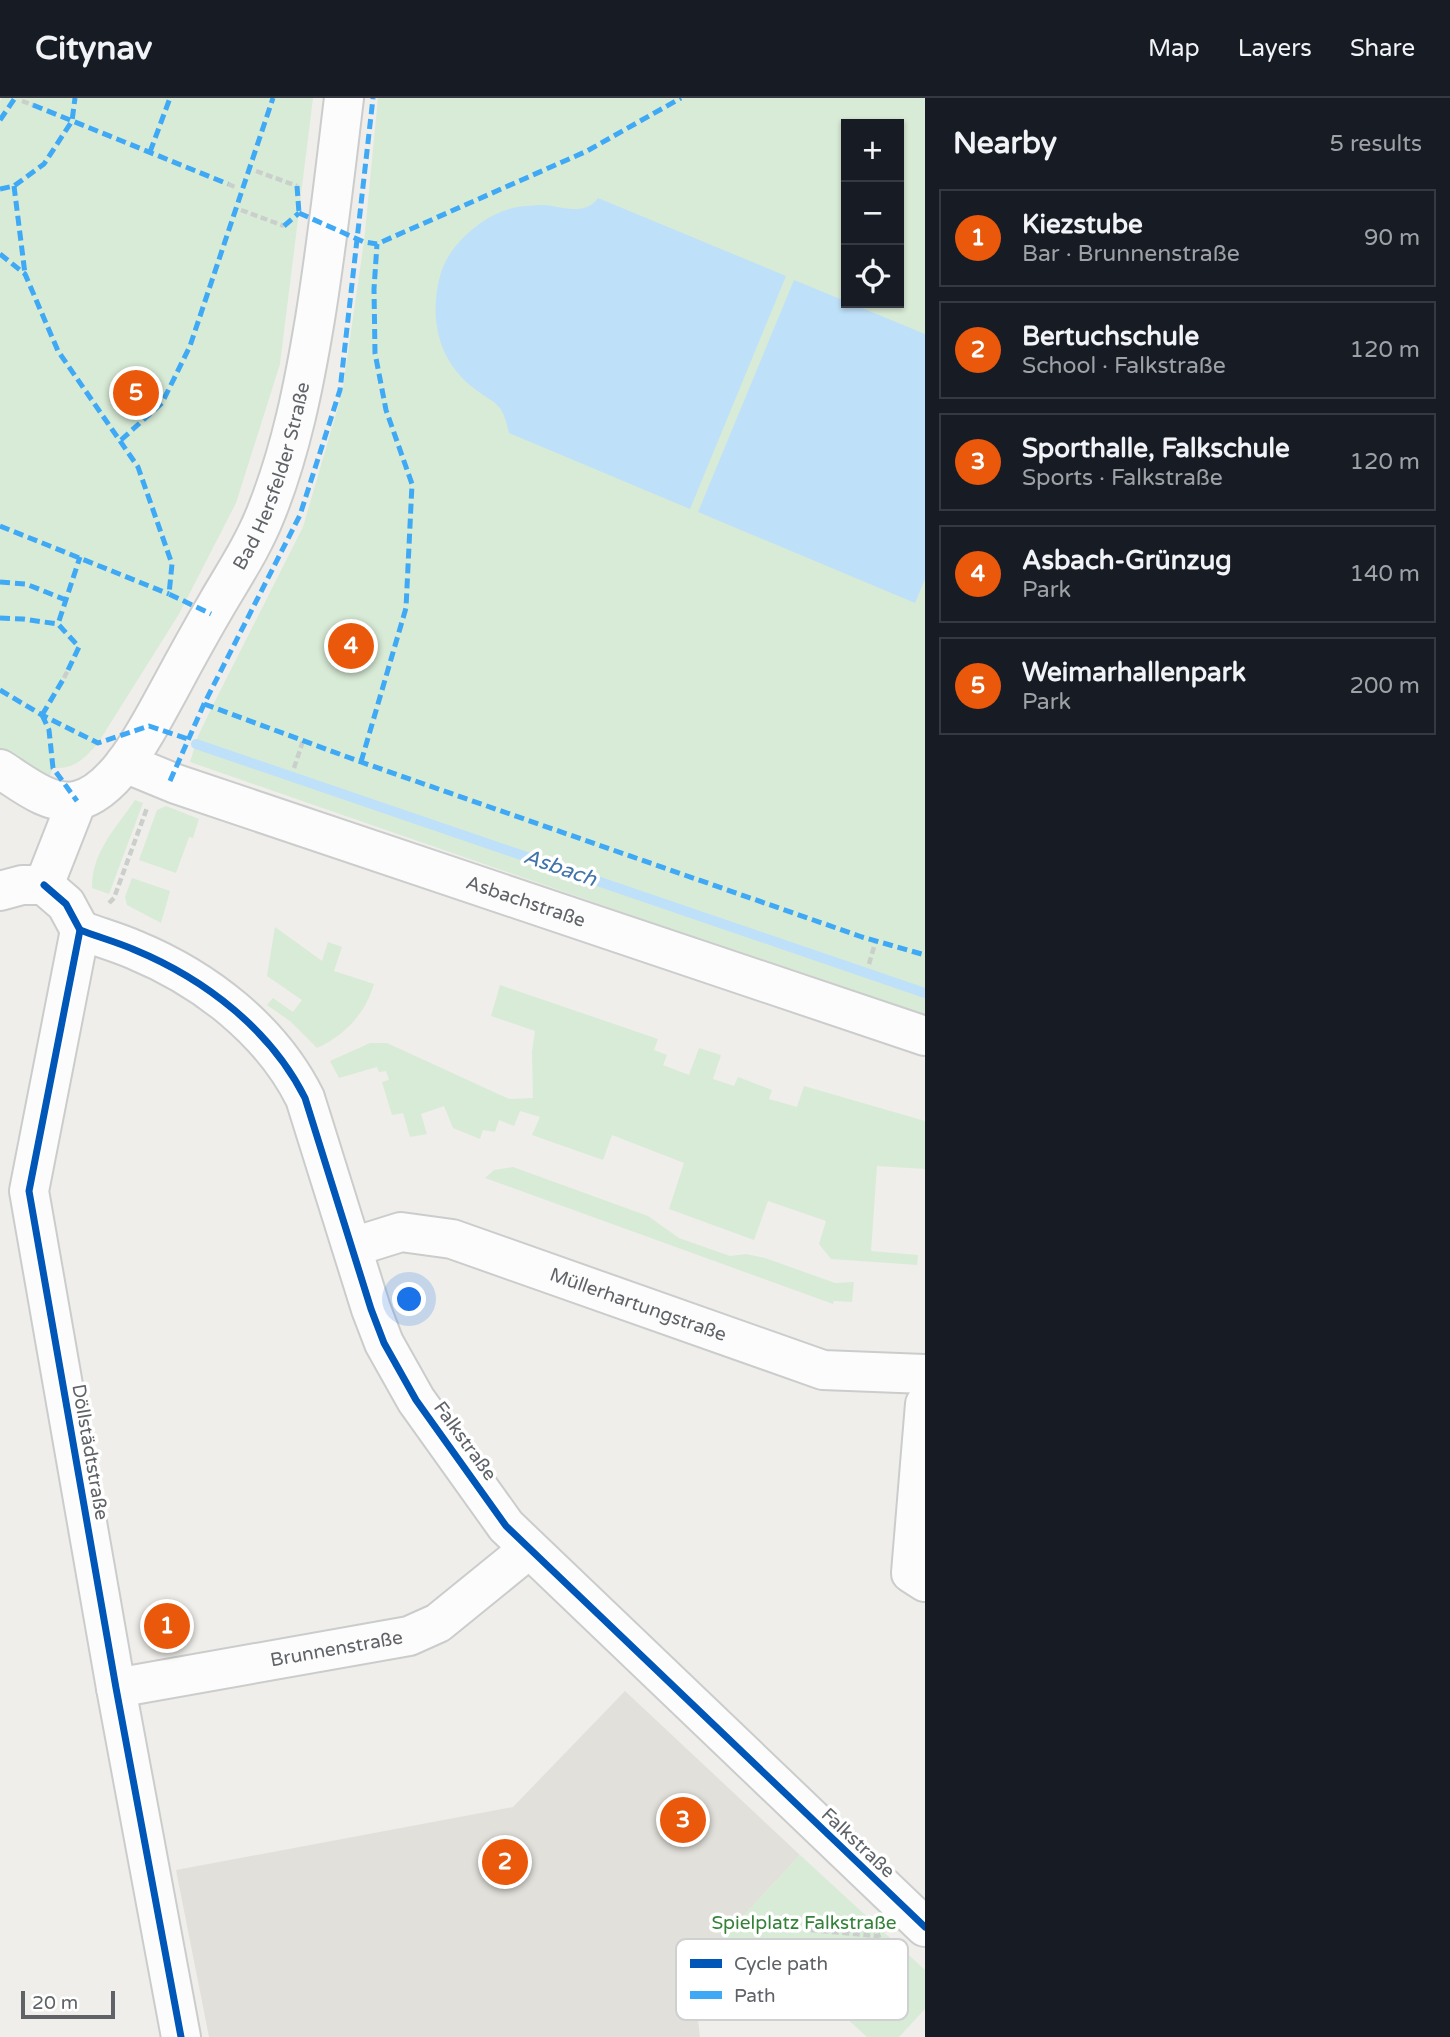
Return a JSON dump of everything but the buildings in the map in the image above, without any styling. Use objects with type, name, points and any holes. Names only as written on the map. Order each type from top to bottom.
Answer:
[{"type":"street","name":"Bad Hersfelder Straße","points":[[77,801],[96,792],[125,763],[149,726],[248,551],[266,514],[303,394],[327,237],[344,98]]},
{"type":"street","name":"Asbachstraße","points":[[125,763],[170,781],[925,1036]]},
{"type":"street","points":[[0,769],[44,795],[59,801],[77,801],[44,885]]},
{"type":"street","points":[[0,891],[22,885],[44,885],[66,904],[80,930]]},
{"type":"street","name":"Falkstraße","points":[[80,930],[135,949],[173,968],[232,1009],[276,1050],[292,1072],[305,1098],[371,1310],[384,1343],[416,1400],[506,1526],[917,1919]]},
{"type":"street","name":"Döllstädtstraße","points":[[80,930],[29,1191],[116,1688],[181,2037]]},
{"type":"street","name":"Müllerhartungstraße","points":[[353,1247],[401,1232],[452,1239],[823,1370],[925,1374]]},
{"type":"street","points":[[925,1404],[911,1573],[925,1582]]},
{"type":"street","name":"Brunnenstraße","points":[[116,1688],[409,1636],[438,1623],[529,1549]]},
{"type":"path","points":[[22,101],[33,105]]},
{"type":"path","points":[[256,171],[297,186]]},
{"type":"path","points":[[228,184],[236,187]]},
{"type":"path","points":[[241,211],[284,226]]},
{"type":"path","points":[[64,678],[68,670]]},
{"type":"path","points":[[294,768],[303,741]]},
{"type":"path","points":[[80,930],[114,898],[149,803],[161,794],[170,781]]},
{"type":"path","points":[[869,964],[876,940]]},
{"type":"path","points":[[811,1930],[877,1936],[917,1919]]},
{"type":"shaded area","points":[[625,1691],[800,1855],[722,1939],[676,1939],[676,2020],[698,2020],[700,2037],[209,2037],[176,1870],[513,1807]]},
{"type":"green space","points":[[2,98],[313,98],[280,364],[236,503],[179,614],[98,743],[78,762],[67,767],[53,768],[49,777],[0,754]]},
{"type":"green space","points":[[378,98],[925,98],[925,1017],[190,762],[198,736],[303,527],[342,393],[364,242]]},
{"type":"green space","points":[[135,800],[143,803],[109,894],[92,888],[100,852]]},
{"type":"green space","points":[[166,806],[199,819],[193,838],[189,837],[176,873],[139,860],[157,810]]},
{"type":"green space","points":[[132,878],[170,891],[161,923],[127,905],[125,897]]},
{"type":"green space","points":[[275,927],[322,961],[328,942],[342,947],[334,971],[374,984],[365,1005],[353,1022],[336,1037],[317,1048],[290,1021],[267,1005],[273,998],[293,1012],[302,1000],[267,976]]},
{"type":"green space","points":[[500,985],[658,1039],[654,1050],[667,1055],[663,1065],[689,1075],[699,1048],[721,1055],[713,1079],[734,1086],[738,1077],[772,1090],[769,1099],[797,1107],[804,1086],[925,1121],[925,1169],[877,1166],[871,1251],[918,1255],[917,1265],[831,1259],[819,1244],[826,1221],[768,1201],[754,1240],[669,1209],[684,1163],[612,1135],[603,1160],[532,1135],[540,1117],[520,1111],[514,1126],[499,1120],[495,1132],[483,1130],[480,1139],[453,1128],[444,1106],[421,1114],[427,1134],[410,1137],[403,1113],[392,1115],[382,1082],[389,1080],[386,1071],[379,1072],[377,1067],[339,1078],[330,1061],[370,1043],[387,1043],[509,1099],[533,1098],[532,1052],[535,1031],[491,1016]]},
{"type":"green space","points":[[513,1167],[648,1216],[679,1238],[730,1256],[746,1254],[835,1283],[854,1282],[852,1302],[834,1301],[833,1304],[485,1178],[494,1170]]},
{"type":"green space","name":"Spielplatz Falkstraße","points":[[800,1855],[891,1939],[722,1939]]},
{"type":"green space","points":[[908,1954],[925,1970],[925,2009],[899,2037],[867,2037],[848,2020],[908,2020]]},
{"type":"water","points":[[598,198],[786,276],[690,509],[509,433],[500,408],[460,375],[451,364],[439,338],[436,295],[441,273],[453,250],[472,230],[490,217],[510,209],[543,205],[580,209],[593,204]]},
{"type":"water","points":[[794,280],[841,299],[841,308],[862,308],[925,334],[925,579],[915,603],[698,512]]},
{"type":"waterway","name":"Asbach","points":[[196,744],[925,993]]},
{"type":"marked path","points":[[0,120],[15,98]]},
{"type":"marked path","points":[[0,189],[14,186],[44,164],[72,121],[75,98]]},
{"type":"marked path","points":[[150,152],[170,98]]},
{"type":"marked path","points":[[121,440],[162,403],[190,346],[273,98]]},
{"type":"marked path","points":[[170,781],[204,704],[300,515],[340,390],[373,98]]},
{"type":"marked path","points":[[299,213],[364,242],[377,244],[587,151],[681,98]]},
{"type":"marked path","points":[[33,105],[228,184]]},
{"type":"marked path","points":[[14,186],[25,274]]},
{"type":"marked path","points":[[297,186],[299,213]]},
{"type":"marked path","points":[[284,226],[299,213]]},
{"type":"marked path","points":[[361,762],[406,608],[412,484],[386,410],[375,353],[374,289],[377,244]]},
{"type":"marked path","points":[[0,254],[25,274],[58,351],[138,467],[172,564],[169,594],[211,614]]},
{"type":"marked path","points":[[0,526],[169,594]]},
{"type":"marked path","points":[[68,670],[79,647],[58,624],[80,557]]},
{"type":"marked path","points":[[0,582],[26,584],[66,600]]},
{"type":"marked path","points":[[0,618],[58,624]]},
{"type":"marked path","points":[[42,715],[64,678]]},
{"type":"marked path","points":[[0,690],[98,743],[149,726],[188,739]]},
{"type":"marked path","points":[[204,704],[361,762],[862,937],[925,955]]},
{"type":"marked path","points":[[42,715],[49,730],[53,768],[77,801]]},
{"type":"cycle path","points":[[44,885],[66,904],[80,930],[29,1191],[116,1688],[181,2037]]},
{"type":"cycle path","points":[[80,930],[135,950],[186,976],[233,1009],[274,1050],[305,1098],[384,1343],[416,1400],[506,1526],[925,1927]]},
{"type":"place","name":"Weimarhallenpark","points":[[136,393]]},
{"type":"place","name":"Asbach-Grünzug","points":[[351,646]]},
{"type":"place","name":"Kiezstube","points":[[167,1626]]},
{"type":"place","name":"Sporthalle, Falkschule","points":[[683,1820]]},
{"type":"place","name":"Bertuchschule","points":[[505,1862]]}]
